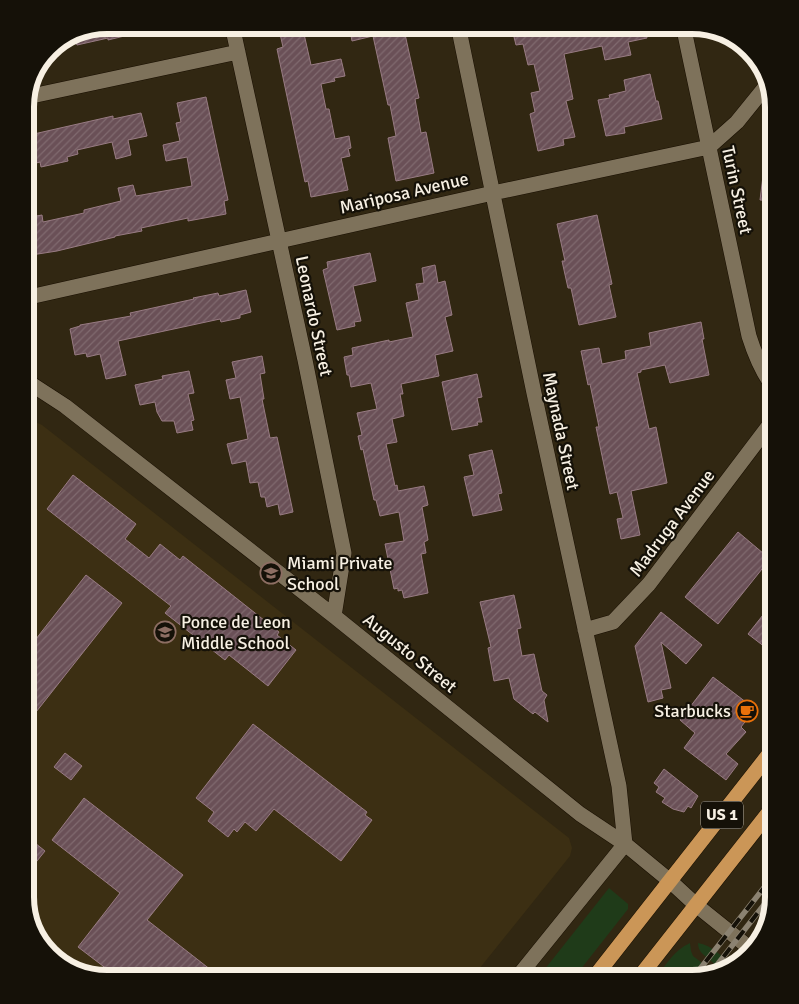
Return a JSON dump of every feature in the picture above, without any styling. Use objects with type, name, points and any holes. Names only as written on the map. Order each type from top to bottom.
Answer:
[{"type":"highway","name":"US 1","points":[[600,970],[765,760]]},
{"type":"highway","name":"US 1","points":[[645,970],[765,817]]},
{"type":"street","name":"Leonardo Street","points":[[234,34],[305,360],[344,553],[334,616]]},
{"type":"street","name":"Maynada Street","points":[[460,34],[584,630],[619,786],[625,844]]},
{"type":"street","name":"Turin Street","points":[[685,34],[750,336],[756,356],[765,374]]},
{"type":"street","points":[[35,95],[238,52]]},
{"type":"street","name":"Mariposa Avenue","points":[[34,296],[493,193],[709,147],[737,122],[763,90]]},
{"type":"street","name":"Augusto Street","points":[[34,386],[65,406],[334,616],[580,814],[625,844],[746,946]]},
{"type":"street","name":"Madruga Avenue","points":[[584,630],[614,622],[638,597],[765,431]]},
{"type":"street","points":[[523,970],[625,844]]},
{"type":"shaded area","name":"Ponce de Leon Middle School","points":[[34,421],[42,425],[569,838],[572,848],[570,856],[478,970],[97,970],[79,965],[68,959],[46,938],[39,925],[34,907]]},
{"type":"green space","points":[[609,888],[628,904],[628,909],[580,970],[544,970]]},
{"type":"green space","points":[[690,943],[693,956],[701,962],[705,969],[662,970],[675,954]]},
{"type":"green space","points":[[698,943],[703,944],[713,949],[728,961],[716,966],[699,949]]},
{"type":"building","points":[[133,34],[108,40],[108,38],[77,45],[75,41],[93,35]]},
{"type":"building","points":[[280,34],[304,34],[311,65],[341,59],[345,76],[334,78],[335,81],[321,84],[326,109],[329,109],[335,139],[349,136],[351,148],[348,149],[350,156],[341,158],[348,190],[311,197],[308,181],[305,182],[277,49],[283,47]]},
{"type":"building","points":[[351,34],[405,34],[419,98],[415,99],[421,133],[426,132],[434,173],[396,181],[388,138],[396,136],[373,36],[352,41]]},
{"type":"building","points":[[513,34],[646,34],[647,38],[628,42],[631,55],[605,60],[602,46],[564,54],[573,99],[566,101],[575,137],[563,139],[564,145],[538,151],[530,114],[535,112],[531,93],[540,91],[534,64],[528,65],[523,44],[516,45]]},
{"type":"building","points":[[650,74],[662,119],[624,127],[625,133],[606,136],[598,100],[610,98],[609,95],[626,91],[624,80]]},
{"type":"building","points":[[206,97],[228,200],[224,201],[226,214],[188,221],[188,218],[141,228],[142,231],[34,255],[34,216],[42,215],[43,222],[84,213],[84,210],[121,201],[118,188],[133,185],[136,196],[192,186],[187,157],[166,161],[163,145],[180,141],[176,123],[181,122],[177,103]]},
{"type":"building","points":[[141,113],[147,136],[128,140],[131,155],[116,159],[112,142],[77,150],[78,154],[67,157],[68,161],[41,167],[40,162],[34,164],[34,134],[113,116],[113,119]]},
{"type":"building","points":[[763,176],[765,176],[765,200],[760,200]]},
{"type":"building","points":[[597,215],[612,284],[609,285],[616,317],[579,325],[571,288],[568,288],[562,261],[565,261],[557,224]]},
{"type":"building","points":[[370,253],[376,281],[353,286],[361,321],[354,322],[355,326],[337,330],[323,270],[328,268],[327,262]]},
{"type":"building","points":[[435,265],[438,283],[445,281],[452,315],[445,317],[453,351],[435,355],[439,376],[401,384],[403,394],[400,394],[404,416],[392,419],[397,442],[386,444],[395,486],[397,485],[398,491],[424,486],[428,505],[422,507],[428,540],[424,542],[426,553],[421,554],[428,593],[404,598],[402,590],[394,589],[385,544],[404,541],[399,512],[380,516],[376,500],[374,500],[363,449],[361,450],[358,436],[362,435],[357,413],[377,409],[371,383],[351,387],[344,357],[353,355],[352,348],[413,337],[406,303],[419,300],[416,284],[424,283],[422,268]]},
{"type":"building","points":[[246,290],[251,312],[240,315],[240,318],[221,322],[220,319],[118,341],[126,375],[106,379],[100,354],[87,357],[86,353],[75,355],[70,329],[80,325],[131,316],[130,313],[193,298],[218,293],[219,296]]},
{"type":"building","points":[[701,322],[704,339],[702,339],[709,375],[670,383],[665,365],[641,370],[641,372],[637,373],[649,429],[656,427],[667,483],[631,491],[640,535],[621,539],[617,519],[623,518],[617,492],[610,494],[596,427],[599,427],[581,351],[599,348],[602,364],[626,359],[625,351],[651,346],[649,333]]},
{"type":"building","points":[[262,356],[265,373],[260,374],[264,399],[262,399],[270,438],[277,437],[293,512],[280,515],[278,504],[267,507],[265,497],[261,497],[258,482],[250,483],[246,461],[232,464],[227,444],[248,439],[240,397],[230,399],[226,380],[236,378],[232,362]]},
{"type":"building","points":[[189,371],[194,393],[188,394],[194,420],[191,421],[193,430],[177,433],[174,421],[162,421],[157,412],[155,402],[140,405],[135,385],[163,379],[162,376]]},
{"type":"building","points":[[477,374],[482,397],[477,398],[482,422],[477,422],[478,425],[452,430],[442,382]]},
{"type":"building","points":[[492,450],[502,493],[498,494],[502,510],[473,516],[464,477],[474,475],[469,455]]},
{"type":"building","points":[[73,475],[136,524],[125,539],[149,558],[160,544],[180,560],[183,556],[279,632],[277,635],[296,650],[268,686],[229,655],[225,660],[165,613],[171,606],[47,509]]},
{"type":"building","points":[[738,532],[765,555],[765,565],[718,624],[685,597]]},
{"type":"building","points":[[86,575],[122,603],[34,715],[34,641]]},
{"type":"building","points":[[514,595],[521,628],[517,629],[522,656],[534,654],[542,691],[547,695],[544,700],[548,722],[535,712],[533,714],[514,699],[509,678],[494,681],[488,648],[491,647],[480,602]]},
{"type":"building","points":[[661,612],[702,645],[686,664],[661,642],[671,688],[661,690],[663,698],[648,702],[635,646]]},
{"type":"building","points":[[765,612],[765,647],[748,634]]},
{"type":"building","points":[[713,677],[755,709],[741,727],[746,732],[726,754],[738,764],[726,780],[684,748],[695,733],[680,720]]},
{"type":"building","points":[[253,724],[367,812],[365,815],[372,820],[341,861],[274,809],[256,831],[245,822],[237,832],[234,829],[228,837],[208,821],[214,812],[196,798]]},
{"type":"building","points":[[65,753],[82,766],[71,780],[54,767]]},
{"type":"building","points":[[664,769],[698,796],[691,808],[688,806],[684,812],[673,809],[662,802],[665,798],[656,792],[659,787],[654,783]]},
{"type":"building","points":[[84,798],[183,875],[147,920],[211,970],[108,970],[78,947],[120,893],[52,840]]},
{"type":"building","points":[[34,842],[45,851],[34,865]]},
{"type":"railway","points":[[699,970],[765,886]]},
{"type":"railway","points":[[716,966],[764,904]]},
{"type":"place","name":"Miami Private School","points":[[271,573]]},
{"type":"place","name":"Ponce de Leon Middle School","points":[[165,632]]},
{"type":"place","name":"Starbucks","points":[[747,711]]}]
